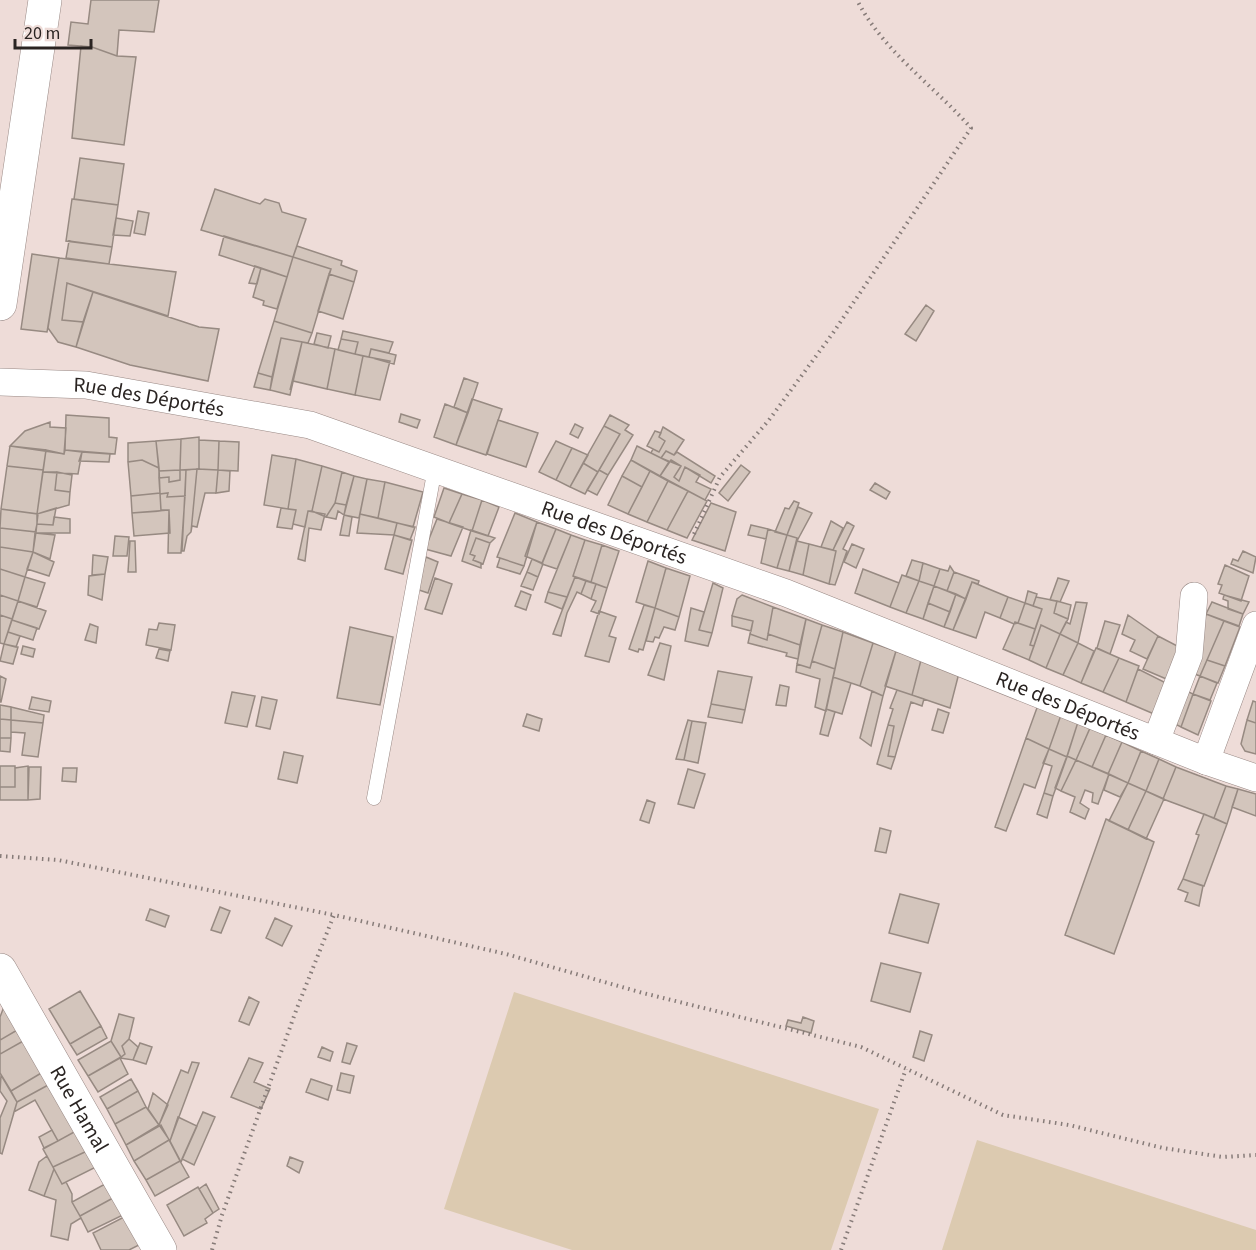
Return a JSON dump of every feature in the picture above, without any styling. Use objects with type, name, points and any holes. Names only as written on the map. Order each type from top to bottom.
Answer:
[{"type":"street","points":[[0,304],[45,0]]},
{"type":"street","name":"Rue des Déportés","points":[[0,382],[86,385],[310,424],[786,593],[1206,761],[1256,778]]},
{"type":"street","points":[[1156,741],[1189,655],[1194,596]]},
{"type":"street","points":[[1206,761],[1256,625]]},
{"type":"street","name":"Rue Hamal","points":[[0,970],[159,1250]]},
{"type":"lane","points":[[374,798],[435,468]]},
{"type":"path","points":[[682,556],[720,477],[769,420],[833,333],[971,128],[950,104],[886,43],[856,0]]},
{"type":"path","points":[[0,856],[58,860],[334,915],[507,954],[643,993],[861,1047],[1003,1115],[1069,1125],[1223,1157],[1256,1155]]},
{"type":"path","points":[[212,1250],[222,1215],[297,1008],[334,915]]},
{"type":"path","points":[[841,1250],[906,1069]]},
{"type":"shaded area","points":[[514,992],[879,1109],[831,1250],[572,1250],[444,1209]]},
{"type":"shaded area","points":[[977,1140],[1256,1230],[1256,1250],[942,1250]]},
{"type":"building","points":[[91,0],[159,0],[154,32],[119,30],[117,56],[92,47],[68,45],[71,22],[88,24]]},
{"type":"building","points":[[81,46],[92,47],[117,56],[136,57],[124,145],[72,138]]},
{"type":"building","points":[[80,158],[124,164],[118,205],[74,199]]},
{"type":"building","points":[[215,189],[260,204],[265,199],[279,203],[282,212],[306,219],[293,257],[201,230]]},
{"type":"building","points":[[72,199],[118,205],[112,247],[66,241]]},
{"type":"building","points":[[138,211],[149,213],[145,235],[134,233]]},
{"type":"building","points":[[116,218],[133,221],[130,236],[113,235]]},
{"type":"building","points":[[224,236],[293,257],[287,277],[219,255]]},
{"type":"building","points":[[69,241],[112,247],[109,264],[66,258]]},
{"type":"building","points":[[297,246],[342,261],[341,265],[357,271],[354,282],[329,274],[331,269],[293,257]]},
{"type":"building","points":[[32,254],[59,258],[47,332],[21,329]]},
{"type":"building","points":[[293,257],[331,269],[312,333],[274,321]]},
{"type":"building","points":[[59,258],[176,272],[168,316],[67,283],[62,320],[83,322],[76,347],[58,342],[48,328]]},
{"type":"building","points":[[255,266],[261,268],[257,284],[249,283]]},
{"type":"building","points":[[261,268],[287,277],[277,309],[263,305],[264,301],[253,297]]},
{"type":"building","points":[[329,274],[354,282],[343,319],[318,311]]},
{"type":"building","points":[[67,283],[93,292],[83,322],[62,320]]},
{"type":"building","points":[[93,292],[199,327],[219,329],[208,381],[130,365],[76,347]]},
{"type":"building","points":[[926,305],[934,311],[916,341],[905,334]]},
{"type":"building","points":[[274,321],[312,333],[308,343],[281,338],[272,377],[258,373]]},
{"type":"building","points":[[343,331],[393,342],[389,353],[371,349],[369,357],[355,354],[358,342],[341,339]]},
{"type":"building","points":[[317,333],[331,336],[328,348],[314,344]]},
{"type":"building","points":[[281,338],[302,342],[290,395],[270,390]]},
{"type":"building","points":[[341,339],[358,342],[355,354],[338,350]]},
{"type":"building","points":[[302,342],[335,349],[327,389],[293,381],[290,390]]},
{"type":"building","points":[[335,349],[363,356],[355,395],[327,389]]},
{"type":"building","points":[[371,349],[396,355],[394,364],[369,357]]},
{"type":"building","points":[[363,356],[390,361],[380,400],[355,395]]},
{"type":"building","points":[[258,373],[272,377],[270,390],[254,387]]},
{"type":"building","points":[[464,378],[478,383],[468,413],[454,407]]},
{"type":"building","points":[[472,399],[502,409],[486,455],[456,445]]},
{"type":"building","points":[[445,404],[468,413],[456,445],[434,437]]},
{"type":"building","points":[[401,414],[420,420],[417,428],[399,422]]},
{"type":"building","points":[[66,415],[109,418],[109,437],[117,438],[115,454],[65,450]]},
{"type":"building","points":[[610,415],[629,425],[625,430],[633,435],[608,475],[599,470],[620,434],[604,426]]},
{"type":"building","points":[[498,420],[538,433],[526,467],[487,454]]},
{"type":"building","points":[[50,422],[50,427],[66,428],[64,454],[10,446],[25,431]]},
{"type":"building","points":[[575,424],[583,428],[578,438],[570,434]]},
{"type":"building","points":[[604,426],[620,434],[598,472],[583,463]]},
{"type":"building","points":[[663,427],[684,440],[674,455],[666,451],[661,458],[651,453],[653,449],[659,452],[665,441],[659,437]]},
{"type":"building","points":[[655,431],[661,433],[659,437],[665,441],[659,452],[647,446]]},
{"type":"building","points":[[199,437],[199,469],[180,470],[181,439]]},
{"type":"building","points":[[181,439],[180,470],[159,471],[156,441]]},
{"type":"building","points":[[199,440],[219,441],[218,470],[199,469]]},
{"type":"building","points":[[156,441],[159,468],[142,460],[128,462],[128,443]]},
{"type":"building","points":[[219,441],[239,442],[238,471],[218,470]]},
{"type":"building","points":[[556,441],[572,448],[556,480],[539,472]]},
{"type":"building","points":[[10,446],[46,450],[43,470],[7,466]]},
{"type":"building","points":[[637,446],[669,462],[660,476],[631,460]]},
{"type":"building","points":[[572,448],[588,455],[570,487],[556,480]]},
{"type":"building","points":[[46,450],[64,454],[65,450],[82,452],[78,474],[43,472]]},
{"type":"building","points":[[666,451],[674,455],[677,452],[715,476],[711,483],[685,467],[679,481],[674,477],[681,466],[661,458]]},
{"type":"building","points":[[82,452],[110,454],[109,462],[79,461]]},
{"type":"building","points":[[272,455],[296,459],[288,509],[264,505]]},
{"type":"building","points":[[296,459],[322,466],[312,511],[308,511],[305,527],[293,524],[296,510],[288,509]]},
{"type":"building","points":[[142,460],[159,468],[160,493],[131,496],[128,462]]},
{"type":"building","points":[[631,460],[650,471],[642,487],[622,476]]},
{"type":"building","points":[[671,460],[681,466],[674,477],[679,481],[685,467],[700,475],[696,482],[711,489],[705,500],[660,476]]},
{"type":"building","points":[[583,463],[598,472],[585,494],[570,487]]},
{"type":"building","points":[[741,465],[750,472],[728,501],[719,493]]},
{"type":"building","points":[[7,466],[43,470],[37,514],[1,509]]},
{"type":"building","points":[[322,466],[342,472],[335,503],[326,517],[312,511]]},
{"type":"building","points":[[197,469],[191,532],[187,536],[184,551],[182,551],[186,470]]},
{"type":"building","points":[[197,469],[218,470],[216,493],[205,493],[197,527],[192,526],[191,532]]},
{"type":"building","points":[[180,470],[180,480],[169,482],[169,477],[159,478],[159,471]]},
{"type":"building","points":[[180,470],[186,470],[185,496],[167,497],[168,493],[160,494],[159,478],[169,477],[169,482],[180,480]]},
{"type":"building","points":[[218,470],[230,471],[229,491],[216,493]]},
{"type":"building","points":[[599,470],[608,475],[597,495],[587,490]]},
{"type":"building","points":[[650,471],[668,481],[647,522],[628,514]]},
{"type":"building","points":[[43,472],[57,472],[55,490],[70,492],[69,505],[37,514]]},
{"type":"building","points":[[57,472],[72,475],[70,492],[55,490]]},
{"type":"building","points":[[342,472],[354,476],[346,505],[335,503]]},
{"type":"building","points":[[354,476],[367,479],[359,518],[344,515]]},
{"type":"building","points":[[622,476],[642,487],[628,514],[608,505]]},
{"type":"building","points":[[367,479],[385,482],[378,518],[360,514]]},
{"type":"building","points":[[668,481],[688,491],[667,530],[647,522]]},
{"type":"building","points":[[385,482],[423,492],[413,527],[378,518]]},
{"type":"building","points":[[875,483],[890,492],[886,499],[870,490]]},
{"type":"building","points":[[444,488],[462,494],[449,523],[434,517]]},
{"type":"building","points":[[688,491],[707,501],[687,538],[667,530]]},
{"type":"building","points":[[160,493],[161,511],[132,513],[131,496]]},
{"type":"building","points":[[168,493],[167,497],[185,496],[181,553],[168,553],[169,510],[161,510],[160,494]]},
{"type":"building","points":[[462,494],[482,500],[472,531],[449,523]]},
{"type":"building","points":[[482,500],[499,507],[488,536],[472,531]]},
{"type":"building","points":[[794,501],[799,503],[787,535],[775,532],[785,508],[789,509]]},
{"type":"building","points":[[335,503],[346,505],[344,515],[338,511],[336,519],[326,517]]},
{"type":"building","points":[[711,503],[736,512],[725,551],[692,540]]},
{"type":"building","points":[[798,507],[812,513],[797,541],[797,538],[787,535]]},
{"type":"building","points":[[56,508],[53,525],[37,524],[37,514]]},
{"type":"building","points":[[281,508],[296,510],[292,529],[277,527]]},
{"type":"building","points":[[1,509],[38,514],[36,532],[0,528]]},
{"type":"building","points":[[169,510],[170,533],[134,536],[132,513]]},
{"type":"building","points":[[308,511],[325,514],[321,530],[309,528],[305,561],[298,559]]},
{"type":"building","points":[[515,513],[537,522],[524,566],[497,557]]},
{"type":"building","points":[[360,514],[397,523],[394,535],[357,533]]},
{"type":"building","points":[[344,515],[352,517],[349,536],[340,535]]},
{"type":"building","points":[[54,517],[70,519],[70,533],[35,533],[37,524],[53,525]]},
{"type":"building","points":[[437,519],[463,527],[451,556],[425,549]]},
{"type":"building","points":[[831,521],[843,528],[833,550],[821,547]]},
{"type":"building","points":[[537,522],[556,529],[542,563],[525,556]]},
{"type":"building","points":[[847,522],[854,526],[843,549],[847,551],[835,585],[829,584],[836,551],[833,550]]},
{"type":"building","points":[[397,523],[415,527],[410,540],[394,535]]},
{"type":"building","points":[[751,525],[768,529],[766,539],[748,535]]},
{"type":"building","points":[[0,528],[36,532],[33,552],[0,547]]},
{"type":"building","points":[[556,529],[571,535],[557,569],[542,564]]},
{"type":"building","points":[[768,529],[787,535],[777,568],[761,563]]},
{"type":"building","points":[[471,530],[495,538],[490,543],[476,538],[470,554],[475,556],[473,560],[481,563],[481,568],[462,561]]},
{"type":"building","points":[[35,533],[55,535],[50,559],[33,552]]},
{"type":"building","points":[[394,535],[412,540],[403,574],[385,569]]},
{"type":"building","points":[[571,535],[585,540],[567,597],[548,592]]},
{"type":"building","points":[[787,535],[797,538],[789,571],[777,568]]},
{"type":"building","points":[[115,536],[129,537],[127,556],[113,556]]},
{"type":"building","points":[[476,538],[490,543],[483,564],[473,560],[475,556],[470,554]]},
{"type":"building","points":[[585,540],[602,545],[591,582],[573,576]]},
{"type":"building","points":[[130,541],[135,541],[136,572],[128,572]]},
{"type":"building","points":[[797,541],[809,544],[803,575],[789,571]]},
{"type":"building","points":[[809,544],[836,551],[829,584],[803,575]]},
{"type":"building","points":[[852,544],[864,549],[856,568],[844,562]]},
{"type":"building","points":[[602,545],[619,551],[607,588],[591,582]]},
{"type":"building","points":[[0,547],[33,552],[25,577],[0,569]]},
{"type":"building","points":[[1243,551],[1256,557],[1253,573],[1231,564],[1233,559],[1238,561]]},
{"type":"building","points":[[33,552],[54,562],[49,576],[27,569]]},
{"type":"building","points":[[93,555],[108,557],[105,574],[92,575]]},
{"type":"building","points":[[426,557],[438,562],[428,593],[416,589]]},
{"type":"building","points":[[500,558],[524,566],[520,574],[497,567]]},
{"type":"building","points":[[532,559],[543,564],[538,577],[527,572]]},
{"type":"building","points":[[912,560],[923,563],[919,581],[906,576]]},
{"type":"building","points":[[648,561],[666,568],[655,608],[636,602]]},
{"type":"building","points":[[923,563],[940,569],[934,586],[919,581]]},
{"type":"building","points":[[1225,565],[1249,576],[1241,601],[1219,593],[1222,585],[1218,584]]},
{"type":"building","points":[[950,566],[954,572],[947,591],[934,586],[940,569],[948,571]]},
{"type":"building","points":[[666,568],[690,576],[679,617],[655,608]]},
{"type":"building","points":[[0,569],[25,577],[18,601],[0,595]]},
{"type":"building","points":[[863,569],[899,583],[890,607],[855,593]]},
{"type":"building","points":[[527,572],[538,577],[533,590],[521,586]]},
{"type":"building","points":[[954,572],[979,581],[978,584],[972,582],[966,599],[947,591]]},
{"type":"building","points":[[105,574],[102,600],[88,595],[89,576]]},
{"type":"building","points":[[902,575],[919,581],[906,613],[890,607]]},
{"type":"building","points":[[25,577],[45,583],[37,607],[18,601]]},
{"type":"building","points":[[575,577],[586,581],[581,594],[577,592],[567,613],[561,636],[553,634]]},
{"type":"building","points":[[435,578],[452,584],[442,614],[425,609]]},
{"type":"building","points":[[1058,578],[1069,581],[1060,602],[1050,600]]},
{"type":"building","points":[[586,581],[596,584],[591,599],[581,594]]},
{"type":"building","points":[[919,581],[934,586],[923,619],[906,613]]},
{"type":"building","points":[[972,582],[1008,597],[1000,618],[985,612],[976,638],[953,630]]},
{"type":"building","points":[[713,583],[723,588],[712,633],[699,630]]},
{"type":"building","points":[[596,584],[607,588],[599,614],[591,611],[596,601],[591,599]]},
{"type":"building","points":[[934,586],[956,594],[950,612],[928,603]]},
{"type":"building","points":[[521,591],[531,595],[526,610],[515,606]]},
{"type":"building","points":[[1028,591],[1037,594],[1033,606],[1025,603]]},
{"type":"building","points":[[548,592],[567,597],[562,609],[545,602]]},
{"type":"building","points":[[956,594],[966,599],[953,630],[944,627]]},
{"type":"building","points":[[0,595],[18,601],[12,619],[0,615]]},
{"type":"building","points":[[742,595],[773,607],[767,640],[750,634],[753,621],[732,616],[737,599]]},
{"type":"building","points":[[1224,595],[1249,602],[1243,614],[1228,609],[1228,601],[1223,599]]},
{"type":"building","points":[[1008,597],[1025,603],[1018,623],[1014,624],[1000,618]]},
{"type":"building","points":[[1036,597],[1057,601],[1054,613],[1068,619],[1060,634],[1041,625],[1034,646],[1030,645],[1042,609],[1033,606]]},
{"type":"building","points":[[18,601],[46,611],[39,629],[12,620]]},
{"type":"building","points":[[1057,601],[1071,605],[1068,619],[1054,613]]},
{"type":"building","points":[[1076,602],[1087,603],[1078,643],[1060,634],[1066,622],[1070,624]]},
{"type":"building","points":[[1212,602],[1243,614],[1239,626],[1206,614]]},
{"type":"building","points":[[928,603],[950,612],[944,627],[923,619]]},
{"type":"building","points":[[1025,603],[1042,609],[1035,629],[1018,623]]},
{"type":"building","points":[[644,605],[655,608],[643,650],[639,649],[638,652],[629,649]]},
{"type":"building","points":[[773,607],[806,619],[800,645],[768,634]]},
{"type":"building","points":[[655,608],[679,617],[675,630],[664,627],[659,638],[655,637],[653,642],[646,641]]},
{"type":"building","points":[[691,608],[704,612],[699,630],[712,633],[708,646],[685,641]]},
{"type":"building","points":[[599,611],[616,617],[609,636],[616,638],[609,662],[585,656]]},
{"type":"building","points":[[1206,614],[1224,621],[1200,676],[1189,672]]},
{"type":"building","points":[[0,615],[12,619],[4,644],[0,643]]},
{"type":"building","points":[[1128,615],[1158,636],[1147,659],[1130,651],[1135,640],[1122,634]]},
{"type":"building","points":[[732,616],[753,621],[751,631],[732,626]]},
{"type":"building","points":[[806,619],[822,625],[810,668],[797,664]]},
{"type":"building","points":[[12,620],[37,628],[33,640],[8,632]]},
{"type":"building","points":[[1105,621],[1120,625],[1110,654],[1097,648]]},
{"type":"building","points":[[1224,621],[1240,627],[1225,666],[1207,660]]},
{"type":"building","points":[[1015,622],[1035,629],[1030,645],[1034,646],[1029,660],[1003,649]]},
{"type":"building","points":[[159,623],[175,625],[171,650],[146,645],[149,629],[157,630]]},
{"type":"building","points":[[90,624],[98,627],[96,643],[85,640]]},
{"type":"building","points":[[822,625],[843,632],[835,669],[812,661]]},
{"type":"building","points":[[1041,625],[1060,634],[1046,668],[1029,660]]},
{"type":"building","points":[[350,627],[393,637],[380,705],[337,698]]},
{"type":"building","points":[[8,632],[20,636],[16,647],[4,644]]},
{"type":"building","points":[[843,632],[873,643],[860,686],[833,677]]},
{"type":"building","points":[[750,634],[767,640],[768,634],[800,645],[798,659],[786,656],[787,653],[748,643]]},
{"type":"building","points":[[1060,634],[1078,643],[1063,675],[1046,668]]},
{"type":"building","points":[[1158,636],[1185,650],[1171,681],[1143,669]]},
{"type":"building","points":[[660,643],[671,646],[664,680],[648,675]]},
{"type":"building","points":[[873,643],[896,651],[883,696],[860,686]]},
{"type":"building","points":[[1078,643],[1094,651],[1081,683],[1063,675]]},
{"type":"building","points":[[4,644],[18,647],[13,664],[0,661]]},
{"type":"building","points":[[23,646],[35,649],[33,657],[21,654]]},
{"type":"building","points":[[1096,648],[1119,658],[1103,692],[1081,683]]},
{"type":"building","points":[[159,649],[170,651],[168,661],[156,658]]},
{"type":"building","points":[[896,651],[921,660],[912,695],[885,686]]},
{"type":"building","points":[[1119,658],[1139,666],[1126,702],[1103,692]]},
{"type":"building","points":[[921,660],[959,673],[950,708],[912,695]]},
{"type":"building","points":[[1207,660],[1225,666],[1218,683],[1200,676]]},
{"type":"building","points":[[812,661],[835,669],[826,711],[815,707],[820,679],[796,672],[797,664],[810,668]]},
{"type":"building","points":[[1138,669],[1168,684],[1154,714],[1126,702]]},
{"type":"building","points":[[718,671],[752,677],[745,710],[711,704]]},
{"type":"building","points":[[0,676],[6,679],[1,702],[0,702]]},
{"type":"building","points":[[1200,676],[1217,683],[1210,700],[1193,694]]},
{"type":"building","points":[[833,677],[851,683],[842,714],[826,709]]},
{"type":"building","points":[[780,685],[789,687],[786,706],[776,705]]},
{"type":"building","points":[[1181,688],[1193,694],[1181,727],[1169,721]]},
{"type":"building","points":[[897,690],[924,699],[922,706],[911,702],[895,757],[888,756],[894,726],[888,725],[893,709],[890,708]]},
{"type":"building","points":[[872,691],[883,696],[871,746],[860,738]]},
{"type":"building","points":[[232,692],[255,696],[247,727],[225,723]]},
{"type":"building","points":[[1193,694],[1211,701],[1198,735],[1181,727]]},
{"type":"building","points":[[32,697],[51,701],[49,712],[29,709]]},
{"type":"building","points":[[262,697],[277,700],[270,729],[256,726]]},
{"type":"building","points":[[1253,701],[1256,702],[1256,723],[1247,720]]},
{"type":"building","points":[[711,704],[745,710],[742,723],[708,717]]},
{"type":"building","points":[[0,705],[11,707],[11,720],[0,719]]},
{"type":"building","points":[[1038,705],[1061,715],[1049,749],[1026,738]]},
{"type":"building","points":[[11,707],[44,715],[43,723],[11,720]]},
{"type":"building","points":[[826,709],[835,712],[828,736],[820,734]]},
{"type":"building","points":[[938,709],[949,713],[943,733],[932,730]]},
{"type":"building","points":[[527,714],[542,719],[539,731],[523,726]]},
{"type":"building","points":[[1061,715],[1078,722],[1067,757],[1049,749]]},
{"type":"building","points":[[0,719],[11,720],[11,738],[0,738]]},
{"type":"building","points":[[11,720],[43,723],[38,757],[22,755],[25,733],[11,732]]},
{"type":"building","points":[[688,720],[692,721],[684,760],[676,759]]},
{"type":"building","points":[[1247,720],[1256,723],[1256,754],[1245,751],[1241,744]]},
{"type":"building","points":[[692,721],[706,723],[698,763],[684,760]]},
{"type":"building","points":[[1078,722],[1090,728],[1076,760],[1067,756]]},
{"type":"building","points":[[888,725],[894,726],[888,756],[895,757],[891,769],[877,764]]},
{"type":"building","points":[[1090,728],[1106,735],[1092,767],[1076,760]]},
{"type":"building","points":[[1106,735],[1122,742],[1108,774],[1092,767]]},
{"type":"building","points":[[0,738],[11,738],[10,752],[0,751]]},
{"type":"building","points":[[1026,738],[1049,749],[1035,788],[1024,784],[1006,831],[995,827]]},
{"type":"building","points":[[1122,742],[1141,751],[1128,783],[1108,774]]},
{"type":"building","points":[[1049,749],[1067,757],[1053,796],[1044,793],[1052,766],[1043,763]]},
{"type":"building","points":[[1141,751],[1159,759],[1146,791],[1128,783]]},
{"type":"building","points":[[284,752],[303,756],[297,783],[278,779]]},
{"type":"building","points":[[1067,756],[1076,760],[1061,791],[1055,788]]},
{"type":"building","points":[[1159,759],[1176,767],[1163,799],[1146,791]]},
{"type":"building","points":[[1076,760],[1109,774],[1098,804],[1092,802],[1093,793],[1085,790],[1080,803],[1089,809],[1085,819],[1070,812],[1075,797],[1061,791]]},
{"type":"building","points":[[0,766],[15,766],[15,787],[0,787]]},
{"type":"building","points":[[28,766],[28,800],[0,800],[0,787],[15,787],[15,768]]},
{"type":"building","points":[[29,767],[41,767],[40,799],[28,800]]},
{"type":"building","points":[[1176,767],[1226,786],[1214,818],[1163,799]]},
{"type":"building","points":[[63,768],[77,768],[76,782],[62,781]]},
{"type":"building","points":[[688,769],[705,774],[694,808],[678,804]]},
{"type":"building","points":[[1109,774],[1128,783],[1120,797],[1104,790]]},
{"type":"building","points":[[1128,783],[1146,791],[1128,830],[1109,821]]},
{"type":"building","points":[[1226,786],[1238,789],[1227,824],[1214,818]]},
{"type":"building","points":[[1238,789],[1256,794],[1256,816],[1232,807]]},
{"type":"building","points":[[1146,791],[1164,799],[1146,839],[1128,830]]},
{"type":"building","points":[[1044,793],[1053,796],[1047,818],[1037,814]]},
{"type":"building","points":[[647,800],[655,803],[649,823],[640,820]]},
{"type":"building","points":[[1204,814],[1227,824],[1204,886],[1183,879]]},
{"type":"building","points":[[1106,819],[1154,842],[1114,954],[1065,935]]},
{"type":"building","points":[[880,828],[891,831],[886,853],[875,851]]},
{"type":"building","points":[[1183,879],[1203,886],[1199,906],[1185,901],[1188,893],[1178,889]]},
{"type":"building","points":[[900,894],[939,904],[928,943],[889,933]]},
{"type":"building","points":[[220,907],[230,911],[221,933],[211,930]]},
{"type":"building","points":[[150,909],[169,916],[165,927],[146,920]]},
{"type":"building","points":[[275,918],[292,926],[282,946],[266,938]]},
{"type":"building","points":[[881,963],[921,973],[910,1012],[871,1001]]},
{"type":"building","points":[[80,991],[101,1026],[70,1044],[49,1009]]},
{"type":"building","points":[[249,997],[259,1002],[249,1025],[239,1021]]},
{"type":"building","points":[[5,1004],[19,1029],[0,1040],[0,1017]]},
{"type":"building","points":[[119,1014],[134,1018],[129,1039],[122,1046],[125,1054],[121,1057],[111,1041]]},
{"type":"building","points":[[803,1017],[814,1021],[811,1033],[786,1026],[788,1020],[801,1023]]},
{"type":"building","points":[[101,1026],[107,1038],[77,1055],[70,1044]]},
{"type":"building","points":[[19,1029],[25,1040],[0,1054],[0,1040]]},
{"type":"building","points":[[920,1031],[932,1035],[924,1061],[913,1057]]},
{"type":"building","points":[[129,1039],[138,1047],[133,1060],[120,1058],[125,1054],[122,1046]]},
{"type":"building","points":[[25,1040],[43,1072],[11,1091],[0,1073],[0,1054]]},
{"type":"building","points":[[111,1041],[121,1057],[88,1076],[78,1060]]},
{"type":"building","points":[[140,1043],[152,1047],[146,1064],[133,1060]]},
{"type":"building","points":[[347,1043],[357,1046],[350,1064],[342,1062]]},
{"type":"building","points":[[322,1047],[333,1052],[330,1061],[318,1057]]},
{"type":"building","points":[[120,1058],[128,1074],[98,1092],[88,1076]]},
{"type":"building","points":[[249,1058],[263,1063],[254,1082],[270,1089],[261,1109],[231,1097]]},
{"type":"building","points":[[192,1062],[199,1063],[170,1141],[159,1125],[181,1070],[188,1073]]},
{"type":"building","points":[[43,1072],[50,1084],[17,1102],[11,1091]]},
{"type":"building","points":[[341,1073],[354,1076],[350,1093],[337,1090]]},
{"type":"building","points":[[1,1075],[17,1102],[2,1154],[0,1153],[0,1118],[7,1101],[0,1091]]},
{"type":"building","points":[[131,1079],[138,1091],[107,1109],[100,1097]]},
{"type":"building","points":[[311,1079],[332,1086],[328,1100],[306,1092]]},
{"type":"building","points":[[50,1084],[76,1131],[58,1141],[35,1100],[14,1112],[17,1102]]},
{"type":"building","points":[[138,1091],[146,1107],[115,1124],[107,1109]]},
{"type":"building","points":[[153,1093],[168,1105],[159,1125],[148,1109]]},
{"type":"building","points":[[146,1107],[159,1125],[126,1145],[115,1124]]},
{"type":"building","points":[[203,1112],[215,1117],[194,1165],[182,1159]]},
{"type":"building","points":[[178,1117],[197,1126],[181,1162],[170,1141]]},
{"type":"building","points":[[161,1125],[169,1140],[134,1161],[126,1145]]},
{"type":"building","points":[[52,1130],[58,1141],[44,1148],[39,1137]]},
{"type":"building","points":[[76,1131],[87,1151],[53,1167],[43,1149]]},
{"type":"building","points":[[169,1140],[180,1161],[146,1180],[134,1161]]},
{"type":"building","points":[[87,1151],[96,1167],[62,1184],[53,1167]]},
{"type":"building","points":[[47,1156],[54,1169],[44,1196],[29,1190],[39,1162]]},
{"type":"building","points":[[290,1157],[303,1162],[299,1173],[287,1166]]},
{"type":"building","points":[[180,1161],[189,1177],[155,1196],[146,1180]]},
{"type":"building","points":[[54,1169],[62,1184],[66,1182],[72,1194],[72,1202],[81,1218],[71,1224],[68,1240],[51,1236],[56,1200],[44,1196]]},
{"type":"building","points":[[105,1184],[113,1198],[80,1216],[72,1202]]},
{"type":"building","points":[[206,1184],[219,1209],[213,1213],[199,1189]]},
{"type":"building","points":[[198,1187],[213,1213],[205,1219],[207,1223],[184,1236],[167,1205]]},
{"type":"building","points":[[113,1198],[123,1215],[88,1232],[80,1216]]},
{"type":"building","points":[[124,1217],[139,1245],[129,1250],[101,1250],[93,1233]]}]
